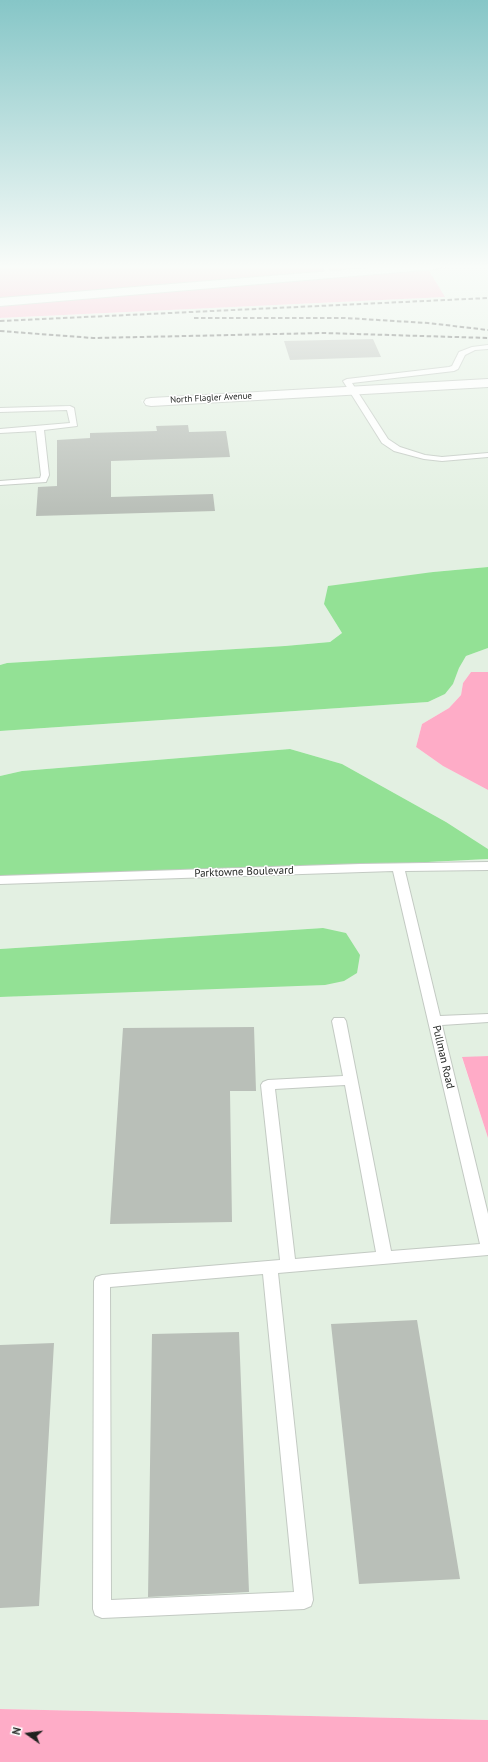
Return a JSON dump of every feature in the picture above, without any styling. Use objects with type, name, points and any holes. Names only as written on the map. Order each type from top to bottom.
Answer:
[{"type":"street","name":"North Flagler Avenue","points":[[150,402],[488,383]]},
{"type":"lane","points":[[474,348],[462,354],[455,367],[451,369],[347,381],[385,441],[397,449],[424,458],[442,459],[488,455]]},
{"type":"lane","points":[[0,410],[70,408],[74,424],[40,429],[0,431]]},
{"type":"lane","points":[[0,481],[43,480],[45,475],[40,429]]},
{"type":"lane","name":"Parktowne Boulevard","points":[[0,880],[398,867],[488,866]]},
{"type":"lane","name":"Pullman Road","points":[[398,867],[488,1248]]},
{"type":"lane","points":[[434,1021],[488,1018]]},
{"type":"lane","points":[[339,1021],[386,1258]]},
{"type":"lane","points":[[288,1266],[268,1085],[351,1080]]},
{"type":"lane","points":[[270,1267],[304,1600],[102,1609],[102,1281],[270,1267],[386,1258],[488,1248]]},
{"type":"shaded area","points":[[0,348],[488,348],[488,380],[141,400],[144,405],[488,386],[488,567],[433,572],[324,604],[342,633],[330,642],[7,663],[0,665]]},
{"type":"shaded area","points":[[488,567],[488,648],[466,656],[459,668],[453,684],[445,694],[428,702],[0,731],[0,665],[7,663],[330,642],[342,633],[324,604],[328,586],[433,572]]},
{"type":"shaded area","points":[[488,648],[488,672],[471,672],[463,683],[461,695],[449,708],[422,724],[416,747],[443,766],[488,790],[488,849],[446,822],[342,764],[290,749],[22,771],[0,776],[0,731],[428,702],[445,694],[453,684],[459,668],[466,656]]},
{"type":"shaded area","points":[[471,672],[488,672],[488,790],[443,766],[416,747],[422,724],[449,708],[461,695],[463,683]]},
{"type":"shaded area","points":[[290,749],[342,764],[446,822],[488,849],[488,859],[12,883],[0,881],[0,776],[22,771]]},
{"type":"shaded area","points":[[488,859],[488,1056],[462,1058],[488,1138],[488,1720],[0,1709],[0,997],[89,993],[323,928],[0,949],[0,881],[12,883]]},
{"type":"shaded area","points":[[323,928],[346,933],[360,955],[357,973],[344,981],[325,985],[0,997],[0,949]]},
{"type":"shaded area","points":[[488,1056],[488,1138],[462,1057]]},
{"type":"shaded area","points":[[0,1709],[488,1720],[488,1762],[0,1762]]},
{"type":"building","points":[[286,348],[377,348],[381,357],[290,360]]},
{"type":"building","points":[[188,425],[189,432],[226,431],[230,457],[111,461],[111,497],[213,494],[215,511],[36,516],[38,487],[57,486],[57,440],[90,438],[90,433],[157,431],[156,426]]},
{"type":"building","points":[[254,1027],[256,1091],[230,1091],[232,1222],[110,1224],[123,1028]]},
{"type":"building","points":[[417,1320],[460,1579],[359,1584],[331,1324]]},
{"type":"building","points":[[239,1332],[249,1592],[148,1597],[152,1334]]},
{"type":"building","points":[[54,1343],[39,1606],[0,1608],[0,1345]]}]
